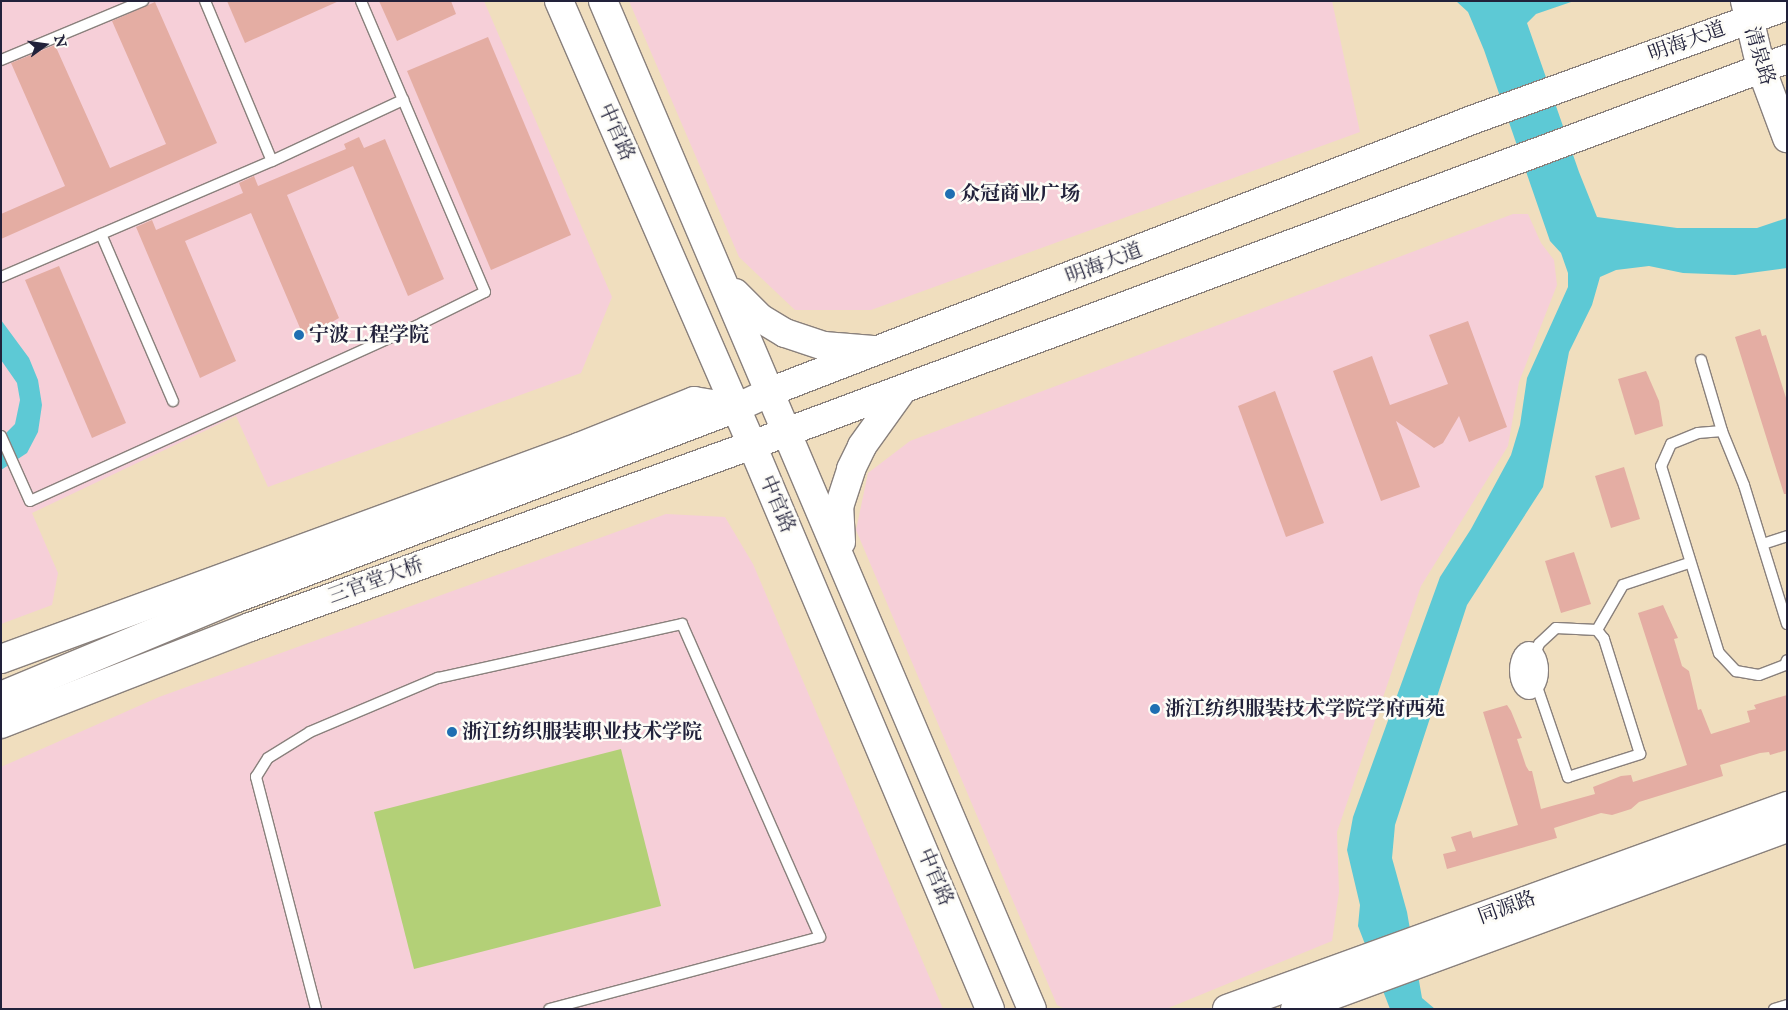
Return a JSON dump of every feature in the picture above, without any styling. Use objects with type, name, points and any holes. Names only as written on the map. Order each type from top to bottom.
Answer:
[{"type":"main road","name":"中官路","points":[[559,1],[752,445],[990,1009]]},
{"type":"main road","name":"中官路","points":[[603,1],[1032,1002]]},
{"type":"main road","name":"明海大道","points":[[736,408],[772,392],[1472,120],[1586,78],[1746,10],[1787,6]]},
{"type":"main road","name":"清泉路","points":[[1746,10],[1761,68],[1787,138]]},
{"type":"main road","points":[[752,445],[786,430],[903,389],[1491,166],[1787,59]]},
{"type":"main road","points":[[724,282],[760,318],[785,333],[824,346],[879,351]]},
{"type":"main road","points":[[842,561],[839,507],[851,469],[862,446],[903,389]]},
{"type":"main road","points":[[1,659],[560,454],[694,401],[736,408]]},
{"type":"main road","name":"三官堂大桥","points":[[1,696],[237,598],[736,408]]},
{"type":"main road","name":"三官堂大桥","points":[[1,724],[250,626],[752,445]]},
{"type":"main road","name":"同源路","points":[[1227,1009],[1787,806]]},
{"type":"main road","name":"同源路","points":[[1295,1009],[1787,828]]},
{"type":"lane","points":[[1,60],[143,1]]},
{"type":"lane","points":[[205,1],[272,161]]},
{"type":"lane","points":[[1,436],[30,501],[405,332],[485,292],[361,1]]},
{"type":"lane","points":[[1,276],[272,161],[403,100]]},
{"type":"lane","points":[[101,234],[172,401]]},
{"type":"lane","points":[[1701,360],[1722,431],[1763,544],[1787,624]]},
{"type":"lane","points":[[1722,431],[1698,433],[1671,444],[1661,466],[1719,652],[1736,671],[1759,675],[1785,665],[1787,660]]},
{"type":"lane","points":[[1763,544],[1787,536]]},
{"type":"lane","points":[[1597,630],[1623,585],[1690,563]]},
{"type":"lane","points":[[316,1009],[256,777],[268,758],[310,732],[438,678],[682,624],[820,938],[550,1009]]},
{"type":"lane","points":[[1556,628],[1597,630],[1604,640],[1640,754],[1568,777],[1533,676],[1533,660],[1539,644],[1556,628]]},
{"type":"lane","points":[[1774,1009],[1787,1005]]},
{"type":"shaded area","name":"宁波工程学院","points":[[1,1],[484,1],[612,297],[581,373],[268,487],[236,416],[32,513],[58,573],[52,605],[1,624]]},
{"type":"shaded area","name":"众冠商业广场","points":[[629,1],[1332,1],[1360,132],[871,310],[795,310],[739,257]]},
{"type":"shaded area","name":"浙江纺织服装技术学院学府西苑","points":[[1513,214],[1528,214],[1541,243],[1554,260],[1557,285],[1519,382],[1508,446],[1421,586],[1337,832],[1339,892],[1332,941],[1166,1009],[1065,1009],[1057,1005],[856,530],[868,473],[910,441]]},
{"type":"shaded area","name":"浙江纺织服装职业技术学院","points":[[666,514],[725,517],[753,564],[943,1009],[1,1009],[1,767],[159,697]]},
{"type":"green space","points":[[621,749],[661,906],[414,969],[374,812]]},
{"type":"water","points":[[1456,1],[1574,1],[1536,14],[1527,23],[1579,172],[1597,217],[1677,228],[1757,228],[1787,218],[1787,268],[1735,275],[1683,273],[1649,266],[1616,270],[1600,277],[1592,305],[1569,352],[1543,487],[1467,605],[1395,825],[1392,858],[1407,912],[1422,998],[1435,1009],[1390,1009],[1358,926],[1360,905],[1347,850],[1353,817],[1440,577],[1471,529],[1511,455],[1520,425],[1527,378],[1568,287],[1568,273],[1561,253],[1550,241],[1484,50],[1468,12]]},
{"type":"water","points":[[1,320],[29,358],[38,380],[42,405],[38,432],[27,453],[1,470],[1,438],[15,424],[20,400],[17,383],[1,360]]},
{"type":"building","points":[[227,1],[339,1],[245,43]]},
{"type":"building","points":[[379,1],[451,1],[456,14],[397,41]]},
{"type":"building","points":[[155,2],[217,143],[1,239],[1,214],[65,186],[11,63],[55,45],[110,168],[166,144],[112,21]]},
{"type":"building","points":[[488,37],[571,235],[491,270],[407,71]]},
{"type":"building","points":[[359,137],[364,148],[385,139],[444,279],[408,296],[353,166],[287,195],[339,318],[303,335],[251,213],[185,241],[236,361],[200,378],[136,227],[152,220],[156,230],[243,193],[239,183],[254,176],[258,186],[346,149],[344,144]]},
{"type":"building","points":[[59,266],[126,423],[92,438],[25,280]]},
{"type":"building","points":[[1468,321],[1507,427],[1469,442],[1459,416],[1443,443],[1434,448],[1396,421],[1420,487],[1381,501],[1333,371],[1372,356],[1390,405],[1448,384],[1429,335]]},
{"type":"building","points":[[1760,329],[1762,336],[1766,335],[1787,401],[1787,494],[1784,494],[1735,337]]},
{"type":"building","points":[[1646,371],[1659,401],[1663,426],[1635,435],[1618,379]]},
{"type":"building","points":[[1275,391],[1324,523],[1286,537],[1238,406]]},
{"type":"building","points":[[1624,467],[1640,519],[1611,528],[1595,476]]},
{"type":"building","points":[[1574,552],[1591,604],[1561,613],[1545,561]]},
{"type":"building","points":[[1663,605],[1678,638],[1674,639],[1682,666],[1689,671],[1698,710],[1701,709],[1711,734],[1750,722],[1747,711],[1756,709],[1754,705],[1787,695],[1787,750],[1770,755],[1769,752],[1760,753],[1720,765],[1723,776],[1639,802],[1631,809],[1612,815],[1601,813],[1554,828],[1557,838],[1447,869],[1443,854],[1456,851],[1451,837],[1471,831],[1473,838],[1518,825],[1483,712],[1507,705],[1511,711],[1522,738],[1517,739],[1526,766],[1529,771],[1532,771],[1541,809],[1595,794],[1593,787],[1621,776],[1631,775],[1633,782],[1687,765],[1638,613]]},
{"type":"place","name":"众冠商业广场","points":[[950,194]]},
{"type":"place","name":"宁波工程学院","points":[[299,335]]},
{"type":"place","name":"浙江纺织服装技术学院学府西苑","points":[[1155,709]]},
{"type":"place","name":"浙江纺织服装职业技术学院","points":[[452,732]]}]
